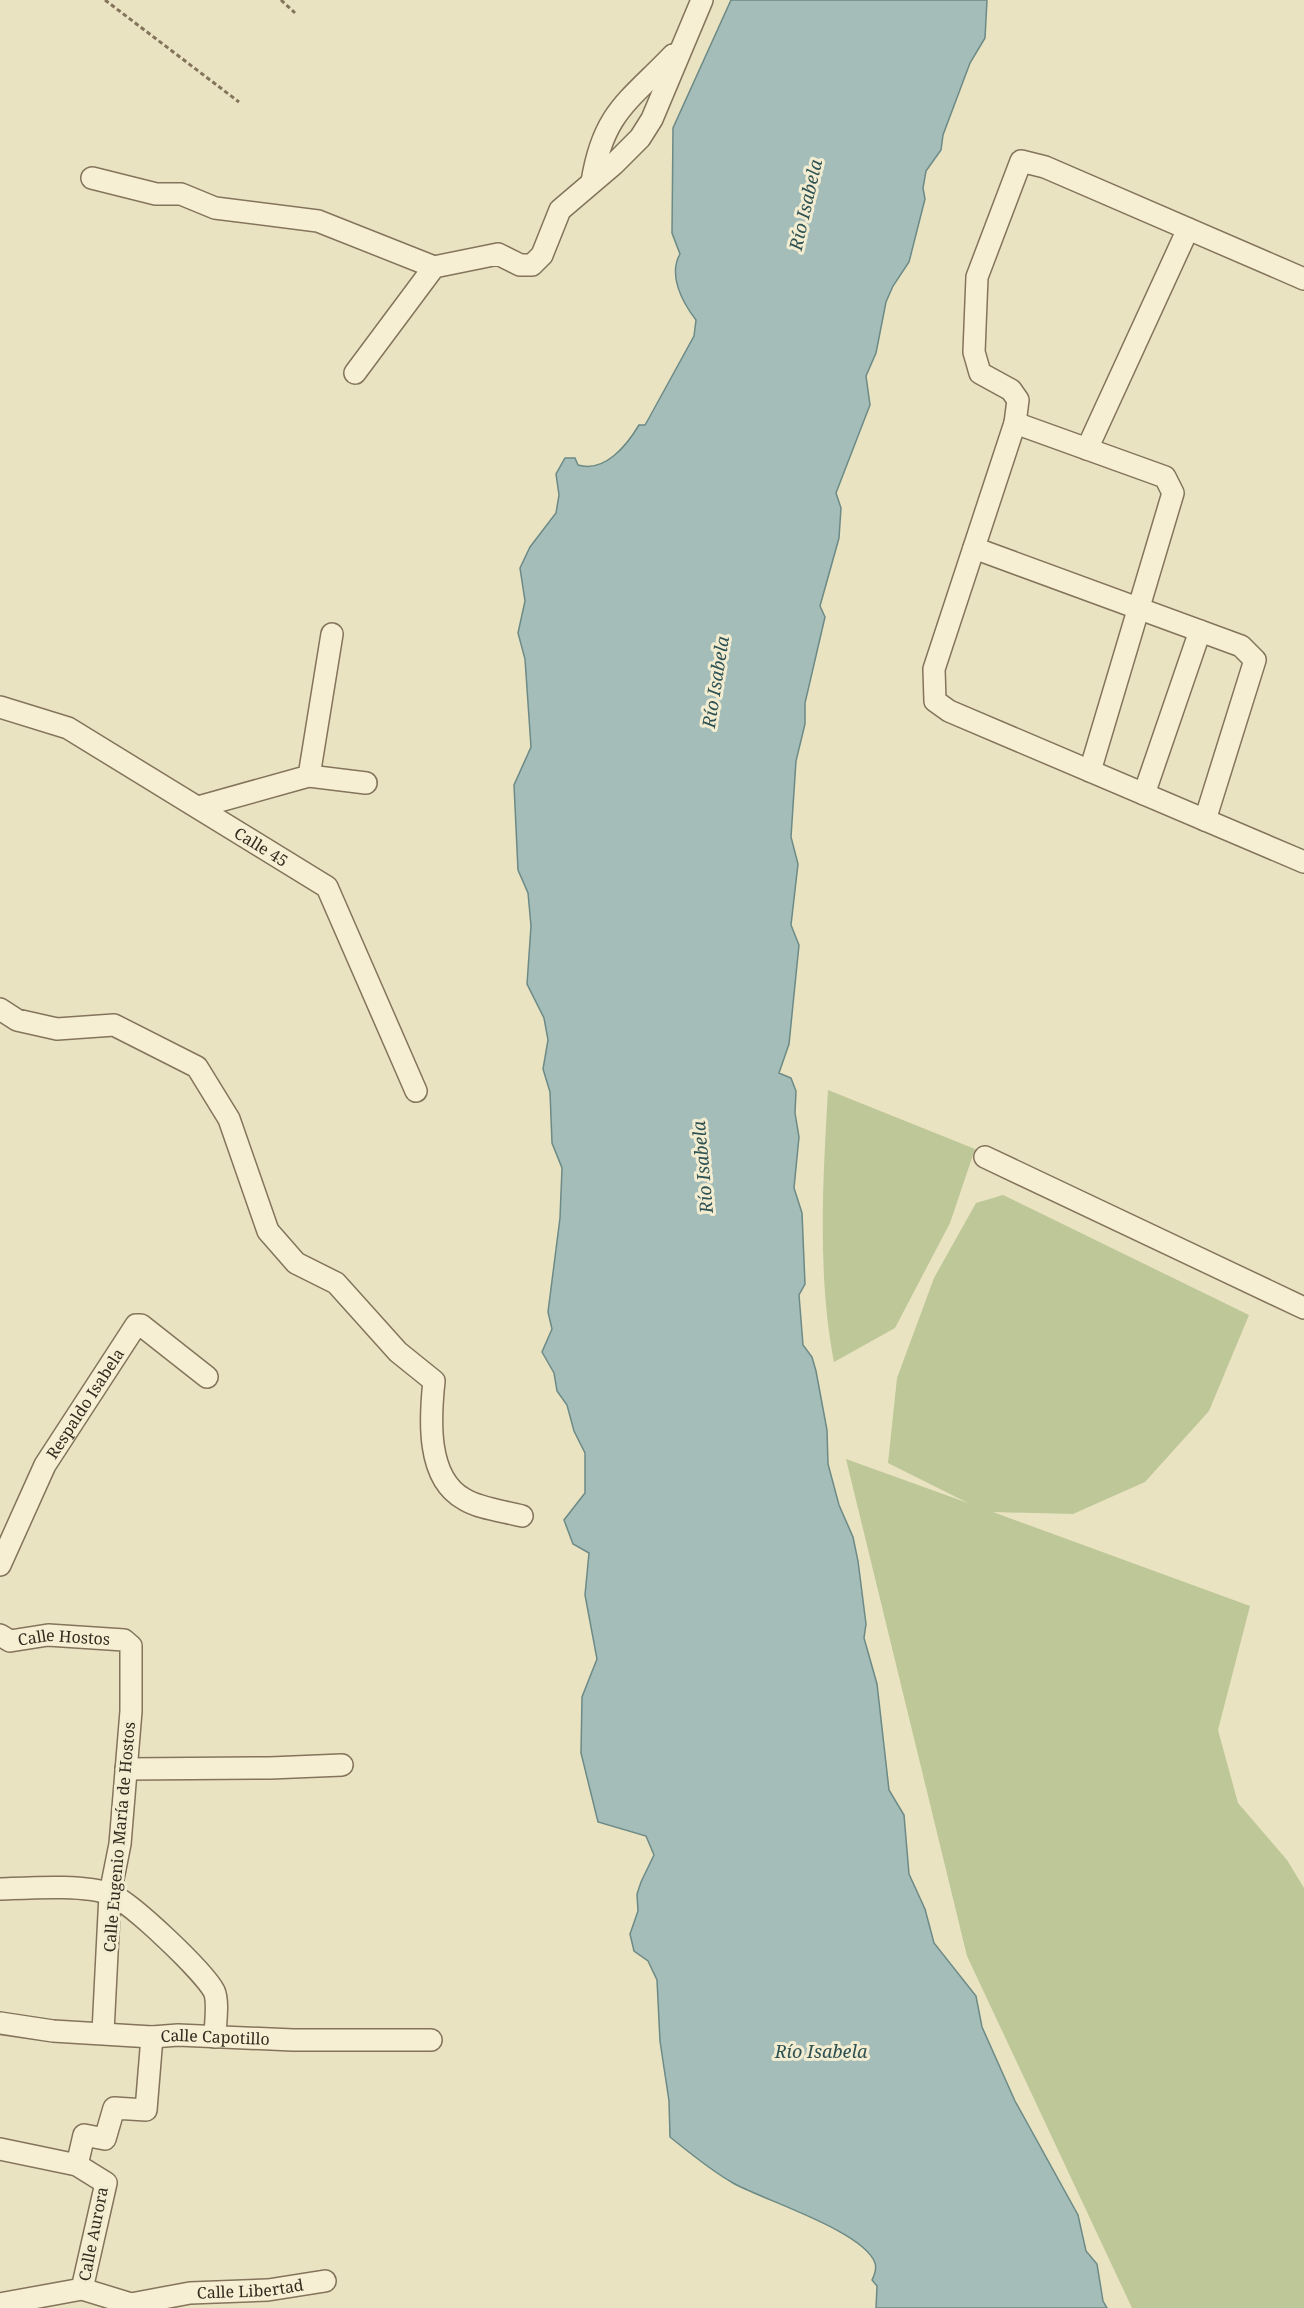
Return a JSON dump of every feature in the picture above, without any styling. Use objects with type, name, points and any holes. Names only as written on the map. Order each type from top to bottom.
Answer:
[{"type":"street","points":[[92,178],[156,194],[181,194],[215,208],[318,221],[434,267],[498,254],[520,265],[532,265],[542,255],[560,210],[640,138],[652,119],[702,0]]},
{"type":"street","points":[[592,182],[605,131],[615,113],[684,44]]},
{"type":"street","points":[[1304,279],[1045,166],[1021,161],[977,277],[974,352],[980,373],[1011,390],[1018,400],[1015,423],[934,669],[935,701],[949,711],[1304,862]]},
{"type":"street","points":[[1087,450],[1188,229]]},
{"type":"street","points":[[355,373],[434,267]]},
{"type":"street","points":[[1015,423],[1165,477],[1173,493],[1090,771]]},
{"type":"street","points":[[974,548],[1138,610],[1242,646],[1255,660],[1205,820]]},
{"type":"street","points":[[1144,794],[1200,631]]},
{"type":"street","points":[[309,776],[332,634]]},
{"type":"street","name":"Calle 45","points":[[0,707],[68,728],[327,886],[416,1091]]},
{"type":"street","points":[[198,807],[309,776],[366,783]]},
{"type":"street","points":[[0,1009],[17,1020],[57,1029],[114,1025],[197,1067],[229,1119],[268,1231],[296,1263],[336,1282],[398,1352],[434,1381],[430,1422],[442,1480],[464,1500],[522,1516]]},
{"type":"street","points":[[985,1157],[1304,1308]]},
{"type":"street","name":"Respaldo Isabela","points":[[0,1565],[45,1465],[136,1325],[141,1325],[207,1377]]},
{"type":"street","name":"Calle Hostos","points":[[0,1635],[10,1641],[48,1635],[128,1642]]},
{"type":"street","name":"Calle Eugenio María de Hostos","points":[[103,2032],[110,1894],[120,1844],[131,1712],[131,1646],[128,1642]]},
{"type":"street","points":[[126,1769],[342,1765]]},
{"type":"street","points":[[0,1889],[61,1888],[110,1894],[136,1911],[205,1979],[215,1993],[215,2037]]},
{"type":"street","name":"Calle Capotillo","points":[[0,2024],[53,2031],[103,2032],[153,2037],[431,2040]]},
{"type":"street","points":[[77,2165],[84,2135],[105,2139],[114,2108],[146,2110],[153,2037]]},
{"type":"street","name":"Calle Aurora","points":[[0,2149],[77,2165],[106,2182],[82,2289]]},
{"type":"street","name":"Calle Libertad","points":[[0,2304],[82,2289],[130,2304],[190,2293],[268,2290],[325,2281]]},
{"type":"path","points":[[105,0],[239,102]]},
{"type":"path","points":[[281,0],[295,13]]},
{"type":"green space","points":[[828,1090],[975,1149],[950,1223],[895,1328],[834,1362],[823,1261],[823,1192]]},
{"type":"green space","points":[[1003,1195],[1249,1315],[1209,1411],[1145,1482],[1073,1514],[993,1512],[1250,1606],[1218,1730],[1238,1803],[1287,1860],[1304,1888],[1304,2308],[1132,2308],[967,1956],[846,1459],[968,1503],[888,1463],[897,1378],[934,1278],[976,1203]]},
{"type":"water","name":"Río Isabela","points":[[731,0],[987,0],[985,38],[970,63],[943,135],[941,150],[926,171],[923,188],[925,199],[909,262],[893,286],[886,302],[876,353],[866,376],[870,405],[836,493],[841,508],[839,538],[820,606],[825,617],[805,703],[805,724],[796,761],[791,837],[798,864],[791,925],[799,945],[789,1044],[779,1073],[791,1078],[796,1091],[795,1113],[799,1137],[794,1188],[802,1213],[805,1284],[799,1295],[803,1345],[812,1357],[816,1371],[827,1430],[828,1464],[839,1505],[853,1537],[858,1561],[866,1624],[864,1638],[877,1684],[889,1790],[904,1815],[909,1874],[925,1909],[934,1943],[976,1996],[982,2027],[1015,2101],[1078,2215],[1086,2251],[1097,2264],[1103,2301],[1107,2308],[876,2308],[877,2286],[872,2280],[876,2265],[867,2251],[833,2228],[733,2183],[708,2167],[670,2137],[669,2101],[660,2041],[657,1980],[648,1961],[634,1951],[630,1934],[638,1911],[637,1894],[654,1855],[646,1836],[598,1822],[581,1753],[582,1697],[597,1659],[585,1595],[589,1553],[573,1544],[564,1520],[585,1493],[585,1453],[574,1431],[567,1405],[557,1391],[554,1373],[542,1352],[552,1329],[548,1312],[560,1218],[562,1168],[552,1143],[550,1092],[543,1069],[548,1040],[544,1018],[527,984],[531,926],[528,893],[518,870],[514,785],[531,747],[525,659],[518,633],[525,601],[520,568],[530,547],[556,513],[559,495],[556,474],[565,458],[575,458],[578,465],[597,465],[622,449],[639,425],[645,425],[694,336],[696,320],[678,288],[675,271],[680,254],[672,233],[673,128]]}]
